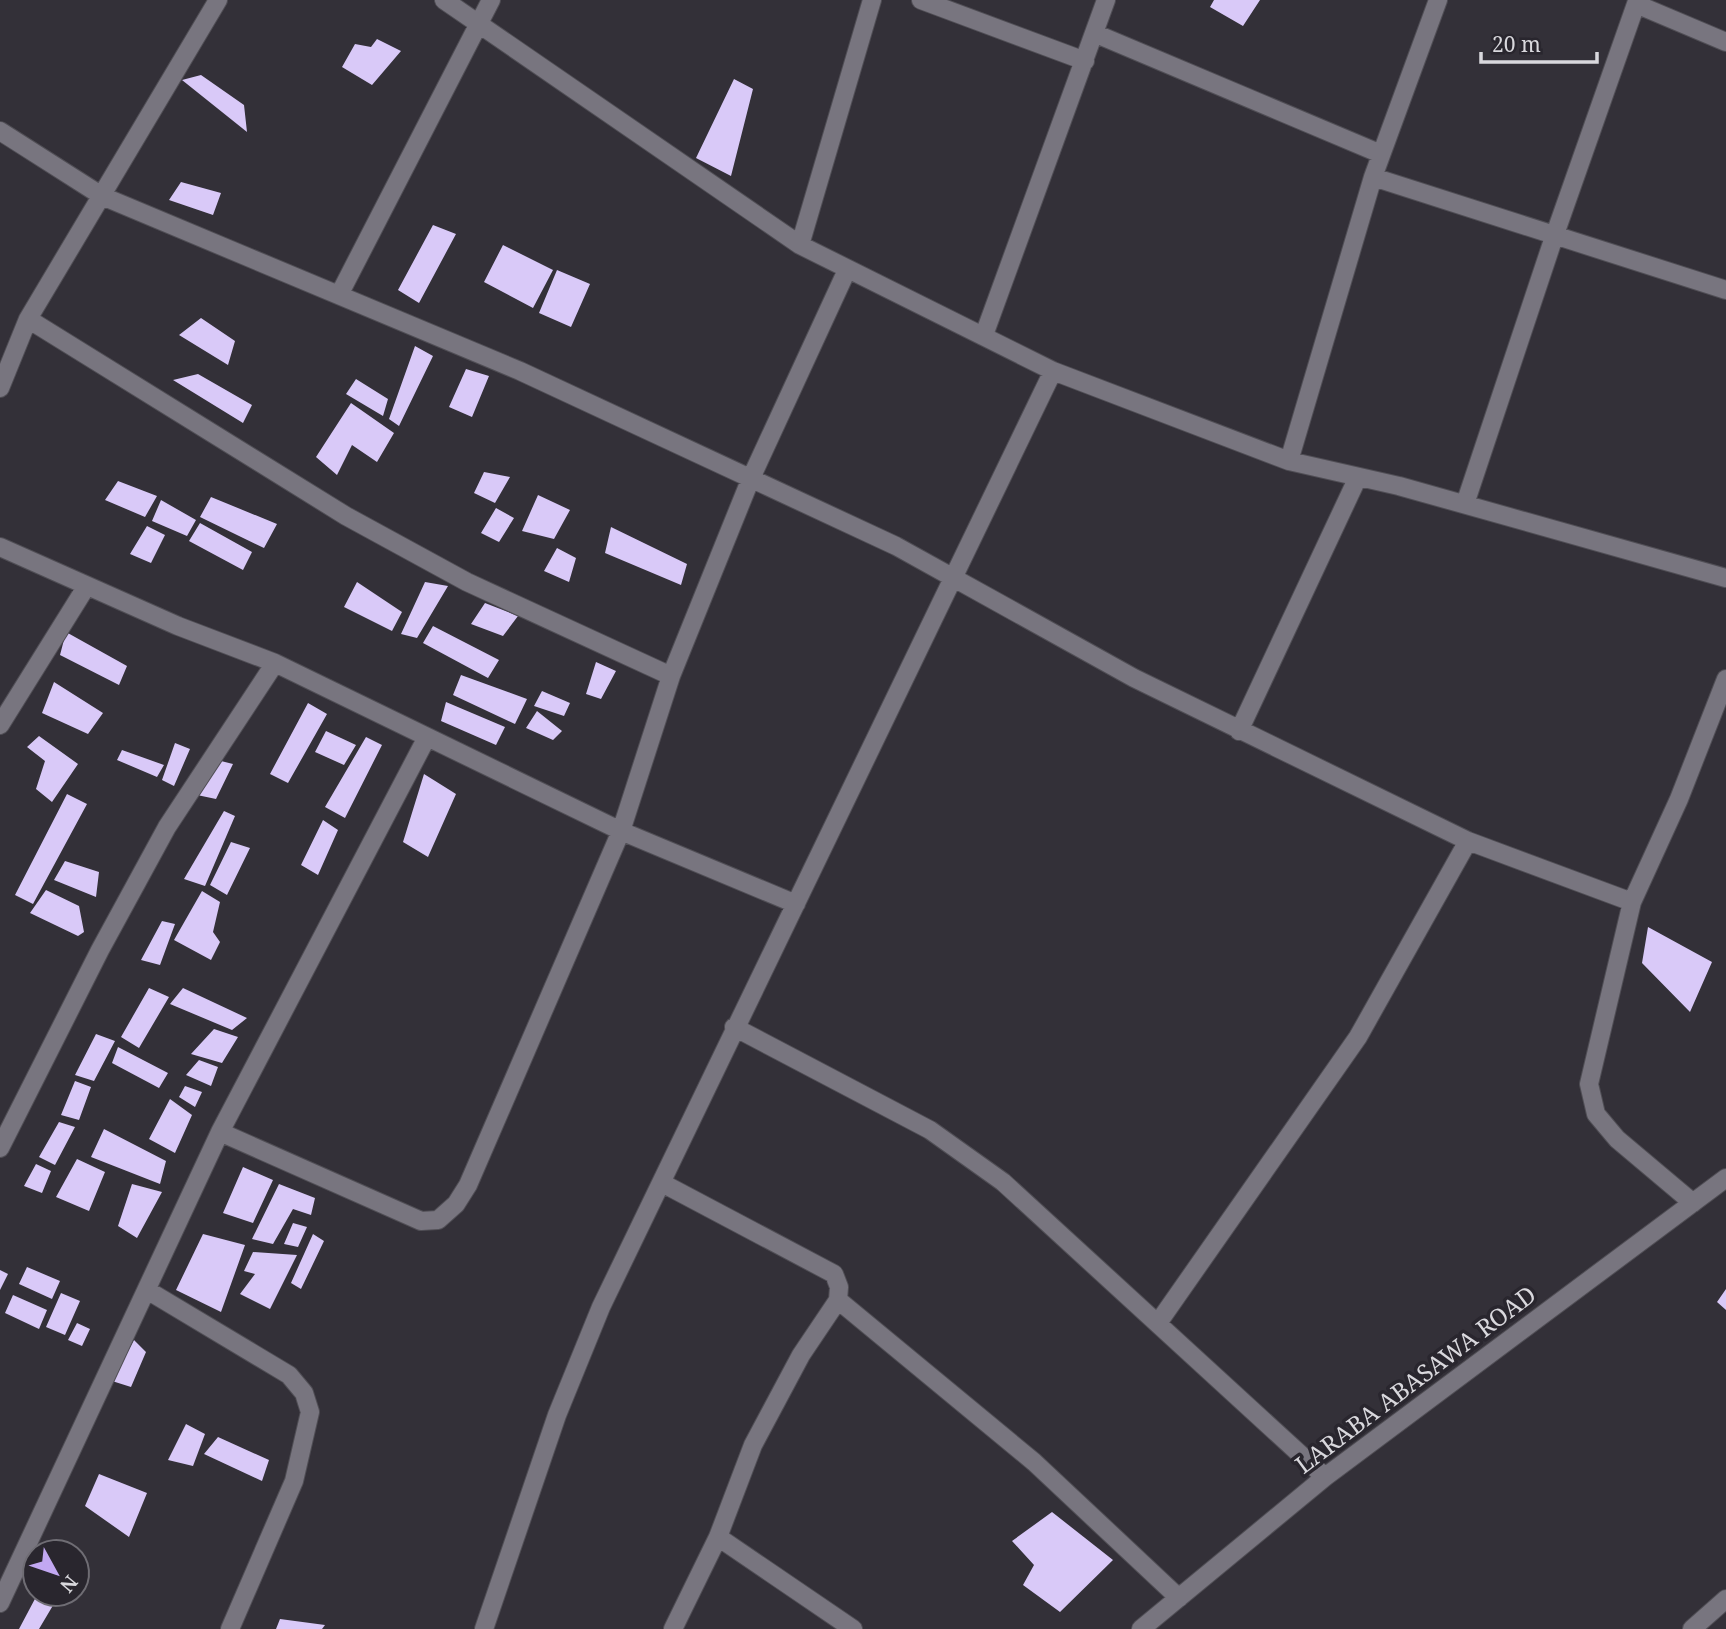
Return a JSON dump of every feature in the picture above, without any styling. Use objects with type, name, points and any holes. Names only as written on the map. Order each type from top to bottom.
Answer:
[{"type":"street","points":[[0,388],[28,319],[218,0]]},
{"type":"street","points":[[444,0],[800,245],[1053,371],[1289,461],[1465,504],[1726,578]]},
{"type":"street","points":[[339,295],[491,0]]},
{"type":"street","points":[[800,245],[872,0]]},
{"type":"street","points":[[921,0],[1084,61]]},
{"type":"street","points":[[984,335],[1106,0]]},
{"type":"street","points":[[1289,461],[1373,177],[1433,2]]},
{"type":"street","points":[[1465,504],[1632,2],[1726,42]]},
{"type":"street","points":[[1094,33],[1381,154]]},
{"type":"street","points":[[0,131],[102,196],[520,371],[751,478],[955,577],[1134,678],[1468,841],[1632,902]]},
{"type":"street","points":[[1373,177],[1726,290]]},
{"type":"street","points":[[220,1132],[421,1221],[438,1220],[456,1205],[468,1185],[621,831],[670,676],[751,478],[847,270]]},
{"type":"street","points":[[28,319],[346,516],[467,582],[670,676]]},
{"type":"street","points":[[484,1629],[557,1415],[596,1319],[734,1027],[1053,371]]},
{"type":"street","points":[[1239,731],[1358,477]]},
{"type":"street","points":[[0,547],[178,626],[275,663],[426,739],[621,831],[796,904]]},
{"type":"street","points":[[0,724],[86,587]]},
{"type":"street","points":[[0,1148],[100,950],[167,827],[275,663]]},
{"type":"street","points":[[1693,1203],[1618,1139],[1596,1114],[1589,1084],[1632,902],[1679,799],[1726,679]]},
{"type":"street","points":[[0,1603],[220,1132],[426,739]]},
{"type":"street","points":[[1158,1323],[1359,1037],[1468,841]]},
{"type":"street","points":[[734,1027],[930,1130],[1003,1182],[1325,1477]]},
{"type":"street","name":"LARABA ABASAWA ROAD","points":[[1141,1629],[1325,1477],[1726,1178]]},
{"type":"street","points":[[662,1183],[834,1274],[839,1287],[838,1300],[801,1355],[753,1445],[718,1537],[673,1629]]},
{"type":"street","points":[[148,1290],[289,1375],[304,1393],[310,1412],[293,1481],[230,1629]]},
{"type":"street","points":[[838,1300],[1034,1462],[1180,1598]]},
{"type":"street","points":[[718,1537],[853,1629]]},
{"type":"street","points":[[1692,1629],[1726,1599]]},
{"type":"building","points":[[1214,0],[1260,0],[1243,26],[1210,7]]},
{"type":"building","points":[[377,39],[401,51],[372,85],[342,67],[355,44],[371,47]]},
{"type":"building","points":[[201,75],[244,105],[247,132],[182,80]]},
{"type":"building","points":[[734,79],[753,89],[731,176],[696,158]]},
{"type":"building","points":[[181,182],[221,193],[213,215],[169,200]]},
{"type":"building","points":[[433,225],[456,234],[419,303],[398,290]]},
{"type":"building","points":[[503,245],[553,270],[533,308],[484,282]]},
{"type":"building","points":[[557,270],[590,284],[571,327],[539,313]]},
{"type":"building","points":[[201,318],[235,341],[228,365],[179,335]]},
{"type":"building","points":[[415,346],[433,356],[399,426],[389,419]]},
{"type":"building","points":[[466,369],[489,376],[472,417],[449,407]]},
{"type":"building","points":[[198,374],[252,405],[243,423],[173,380]]},
{"type":"building","points":[[356,379],[388,399],[383,416],[346,394]]},
{"type":"building","points":[[351,403],[394,433],[377,462],[352,445],[337,475],[316,457]]},
{"type":"building","points":[[484,472],[510,477],[495,503],[474,493]]},
{"type":"building","points":[[118,481],[157,496],[145,517],[105,500]]},
{"type":"building","points":[[538,495],[570,510],[554,539],[522,531]]},
{"type":"building","points":[[211,497],[277,524],[264,548],[200,517]]},
{"type":"building","points":[[161,500],[196,520],[187,536],[152,521]]},
{"type":"building","points":[[496,508],[514,518],[499,542],[481,533]]},
{"type":"building","points":[[200,523],[252,552],[243,570],[189,541]]},
{"type":"building","points":[[147,526],[165,535],[151,563],[130,554]]},
{"type":"building","points":[[611,527],[687,564],[681,585],[605,553]]},
{"type":"building","points":[[557,548],[576,558],[569,582],[544,571]]},
{"type":"building","points":[[357,582],[402,612],[392,631],[344,607]]},
{"type":"building","points":[[425,582],[448,586],[417,638],[401,634]]},
{"type":"building","points":[[485,603],[518,616],[503,636],[471,624]]},
{"type":"building","points":[[433,626],[499,660],[488,678],[423,643]]},
{"type":"building","points":[[66,632],[127,666],[119,685],[60,655]]},
{"type":"building","points":[[596,662],[616,671],[601,699],[586,694]]},
{"type":"building","points":[[461,675],[527,699],[515,724],[453,695]]},
{"type":"building","points":[[54,682],[103,713],[88,734],[42,713]]},
{"type":"building","points":[[542,691],[570,703],[564,716],[534,706]]},
{"type":"building","points":[[446,702],[505,727],[496,745],[441,721]]},
{"type":"building","points":[[308,703],[327,714],[288,783],[270,774]]},
{"type":"building","points":[[537,711],[562,731],[553,740],[526,728]]},
{"type":"building","points":[[326,731],[356,745],[344,765],[315,752]]},
{"type":"building","points":[[39,736],[78,764],[52,802],[36,789],[45,761],[27,747]]},
{"type":"building","points":[[366,737],[382,745],[345,818],[325,807]]},
{"type":"building","points":[[175,743],[190,749],[174,786],[162,780]]},
{"type":"building","points":[[122,750],[164,765],[157,777],[117,760]]},
{"type":"building","points":[[213,759],[233,764],[216,799],[197,795]]},
{"type":"building","points":[[424,774],[456,794],[428,857],[403,842]]},
{"type":"building","points":[[67,794],[87,804],[33,904],[15,895]]},
{"type":"building","points":[[224,811],[235,816],[205,886],[184,879]]},
{"type":"building","points":[[323,820],[338,830],[318,875],[301,865]]},
{"type":"building","points":[[231,842],[250,848],[227,895],[210,885]]},
{"type":"building","points":[[65,861],[99,872],[96,897],[54,880]]},
{"type":"building","points":[[46,890],[79,906],[84,932],[78,936],[30,913]]},
{"type":"building","points":[[202,891],[220,902],[213,932],[220,942],[211,960],[174,940]]},
{"type":"building","points":[[162,921],[175,924],[160,965],[141,960]]},
{"type":"building","points":[[1648,927],[1712,962],[1690,1012],[1642,963]]},
{"type":"building","points":[[149,988],[169,997],[139,1048],[121,1037]]},
{"type":"building","points":[[183,988],[247,1018],[232,1030],[170,1004]]},
{"type":"building","points":[[214,1029],[238,1037],[222,1063],[191,1054]]},
{"type":"building","points":[[96,1034],[115,1041],[94,1081],[75,1075]]},
{"type":"building","points":[[118,1047],[168,1073],[159,1088],[112,1063]]},
{"type":"building","points":[[199,1060],[218,1067],[211,1086],[186,1075]]},
{"type":"building","points":[[75,1081],[91,1087],[79,1120],[61,1115]]},
{"type":"building","points":[[185,1086],[202,1092],[195,1107],[179,1097]]},
{"type":"building","points":[[170,1099],[192,1115],[175,1153],[149,1139]]},
{"type":"building","points":[[59,1122],[75,1127],[55,1165],[39,1157]]},
{"type":"building","points":[[104,1129],[166,1161],[160,1184],[91,1157]]},
{"type":"building","points":[[77,1159],[105,1172],[89,1211],[56,1197]]},
{"type":"building","points":[[36,1164],[51,1171],[42,1193],[24,1186]]},
{"type":"building","points":[[243,1167],[273,1180],[253,1223],[223,1213]]},
{"type":"building","points":[[132,1184],[162,1192],[137,1238],[118,1226]]},
{"type":"building","points":[[279,1184],[315,1198],[311,1215],[293,1209],[273,1244],[252,1239]]},
{"type":"building","points":[[293,1223],[307,1227],[298,1247],[284,1244]]},
{"type":"building","points":[[203,1234],[245,1245],[221,1312],[176,1290]]},
{"type":"building","points":[[313,1234],[324,1241],[301,1289],[291,1283]]},
{"type":"building","points":[[253,1252],[297,1255],[270,1309],[240,1294],[255,1274],[244,1271]]},
{"type":"building","points":[[27,1267],[60,1281],[52,1299],[19,1284]]},
{"type":"building","points":[[0,1270],[8,1274],[0,1290]]},
{"type":"building","points":[[1726,1289],[1726,1310],[1717,1302]]},
{"type":"building","points":[[61,1293],[80,1301],[65,1335],[46,1327]]},
{"type":"building","points":[[13,1295],[47,1310],[39,1329],[5,1313]]},
{"type":"building","points":[[77,1323],[90,1329],[82,1346],[68,1340]]},
{"type":"building","points":[[134,1340],[146,1352],[131,1387],[112,1381]]},
{"type":"building","points":[[186,1424],[205,1434],[193,1466],[168,1460]]},
{"type":"building","points":[[218,1437],[269,1460],[262,1481],[204,1454]]},
{"type":"building","points":[[99,1474],[147,1493],[129,1537],[85,1506]]},
{"type":"building","points":[[1052,1512],[1113,1560],[1060,1612],[1023,1585],[1034,1565],[1012,1541]]},
{"type":"building","points":[[30,1608],[51,1608],[39,1629],[19,1629]]},
{"type":"building","points":[[280,1619],[325,1625],[322,1629],[276,1629]]}]
